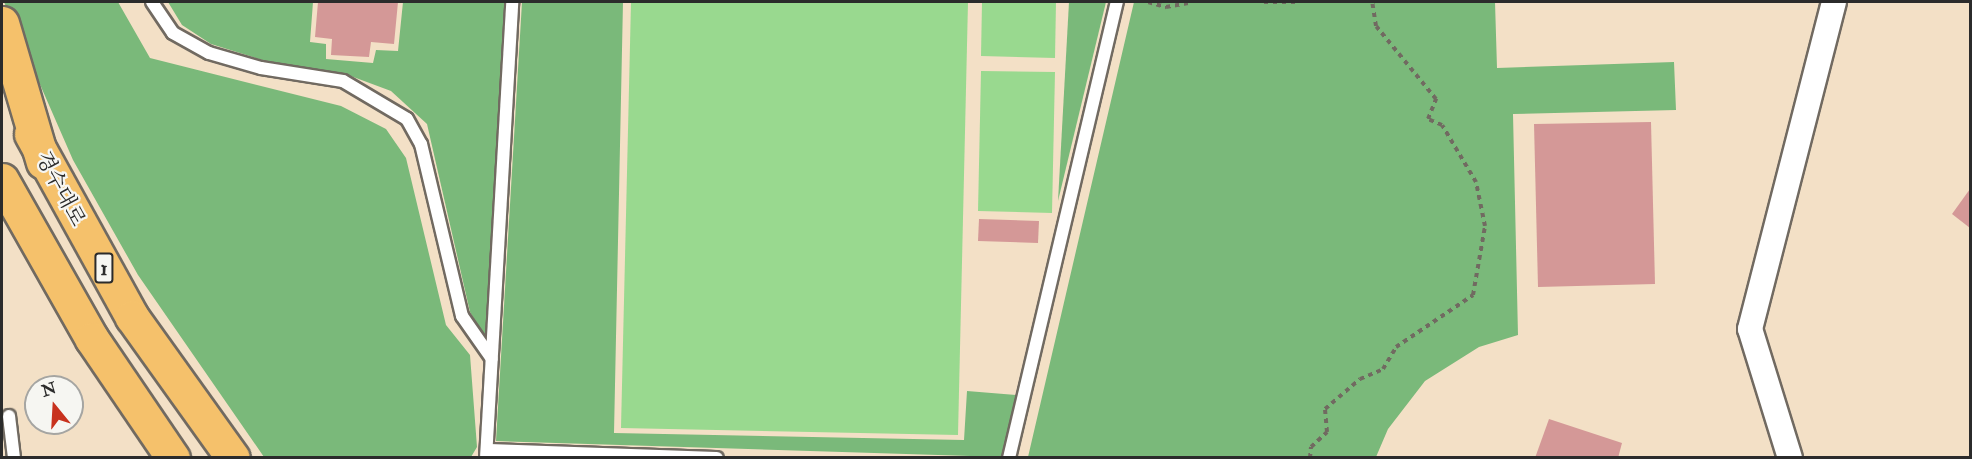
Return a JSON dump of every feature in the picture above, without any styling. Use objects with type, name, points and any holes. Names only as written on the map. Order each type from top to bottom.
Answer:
[{"type":"main road","points":[[2,23],[43,162]]},
{"type":"main road","name":"경수대로","points":[[2,62],[43,162],[132,317],[234,458]]},
{"type":"main road","name":"1","points":[[2,180],[92,339],[173,458]]},
{"type":"street","points":[[1790,458],[1750,329],[1834,2]]},
{"type":"lane","points":[[152,2],[173,33],[209,52],[261,69],[343,81],[407,119],[421,144],[462,316],[492,359]]},
{"type":"lane","points":[[512,2],[487,454],[717,458]]},
{"type":"lane","points":[[1009,458],[1117,2]]},
{"type":"lane","points":[[9,416],[14,458]]},
{"type":"path","points":[[1148,2],[1166,7],[1193,2]]},
{"type":"path","points":[[1264,2],[1300,2]]},
{"type":"path","points":[[1310,458],[1311,447],[1328,432],[1325,409],[1360,379],[1383,369],[1396,347],[1473,295],[1485,226],[1476,182],[1442,125],[1428,119],[1436,99],[1376,26],[1372,2]]},
{"type":"green space","points":[[4,2],[118,2],[150,58],[341,106],[386,129],[406,158],[446,325],[470,355],[477,447],[471,457],[264,457],[138,275],[73,160]]},
{"type":"green space","points":[[168,2],[313,2],[310,42],[326,44],[326,59],[373,63],[376,50],[398,51],[403,2],[505,2],[487,341],[470,312],[427,124],[391,91],[348,75],[262,60],[211,44],[182,25]]},
{"type":"green space","points":[[522,2],[623,2],[614,433],[964,440],[967,391],[1016,395],[1002,457],[496,441]]},
{"type":"green space","points":[[631,2],[968,2],[958,435],[621,428]]},
{"type":"green space","points":[[982,2],[1056,2],[1055,58],[981,56]]},
{"type":"green space","points":[[1069,2],[1106,2],[1058,201]]},
{"type":"green space","points":[[1134,2],[1495,2],[1497,68],[1674,62],[1676,110],[1513,114],[1518,335],[1479,347],[1425,381],[1388,429],[1376,457],[1028,457]]},
{"type":"green space","points":[[981,71],[1055,72],[1052,213],[978,211]]},
{"type":"building","points":[[318,2],[398,2],[394,44],[371,42],[369,57],[331,55],[332,39],[315,37]]},
{"type":"building","points":[[1651,122],[1655,284],[1538,287],[1534,124]]},
{"type":"building","points":[[1970,189],[1970,228],[1952,214]]},
{"type":"building","points":[[979,219],[1039,221],[1038,243],[978,241]]},
{"type":"building","points":[[1549,419],[1622,443],[1618,458],[1535,458]]}]
